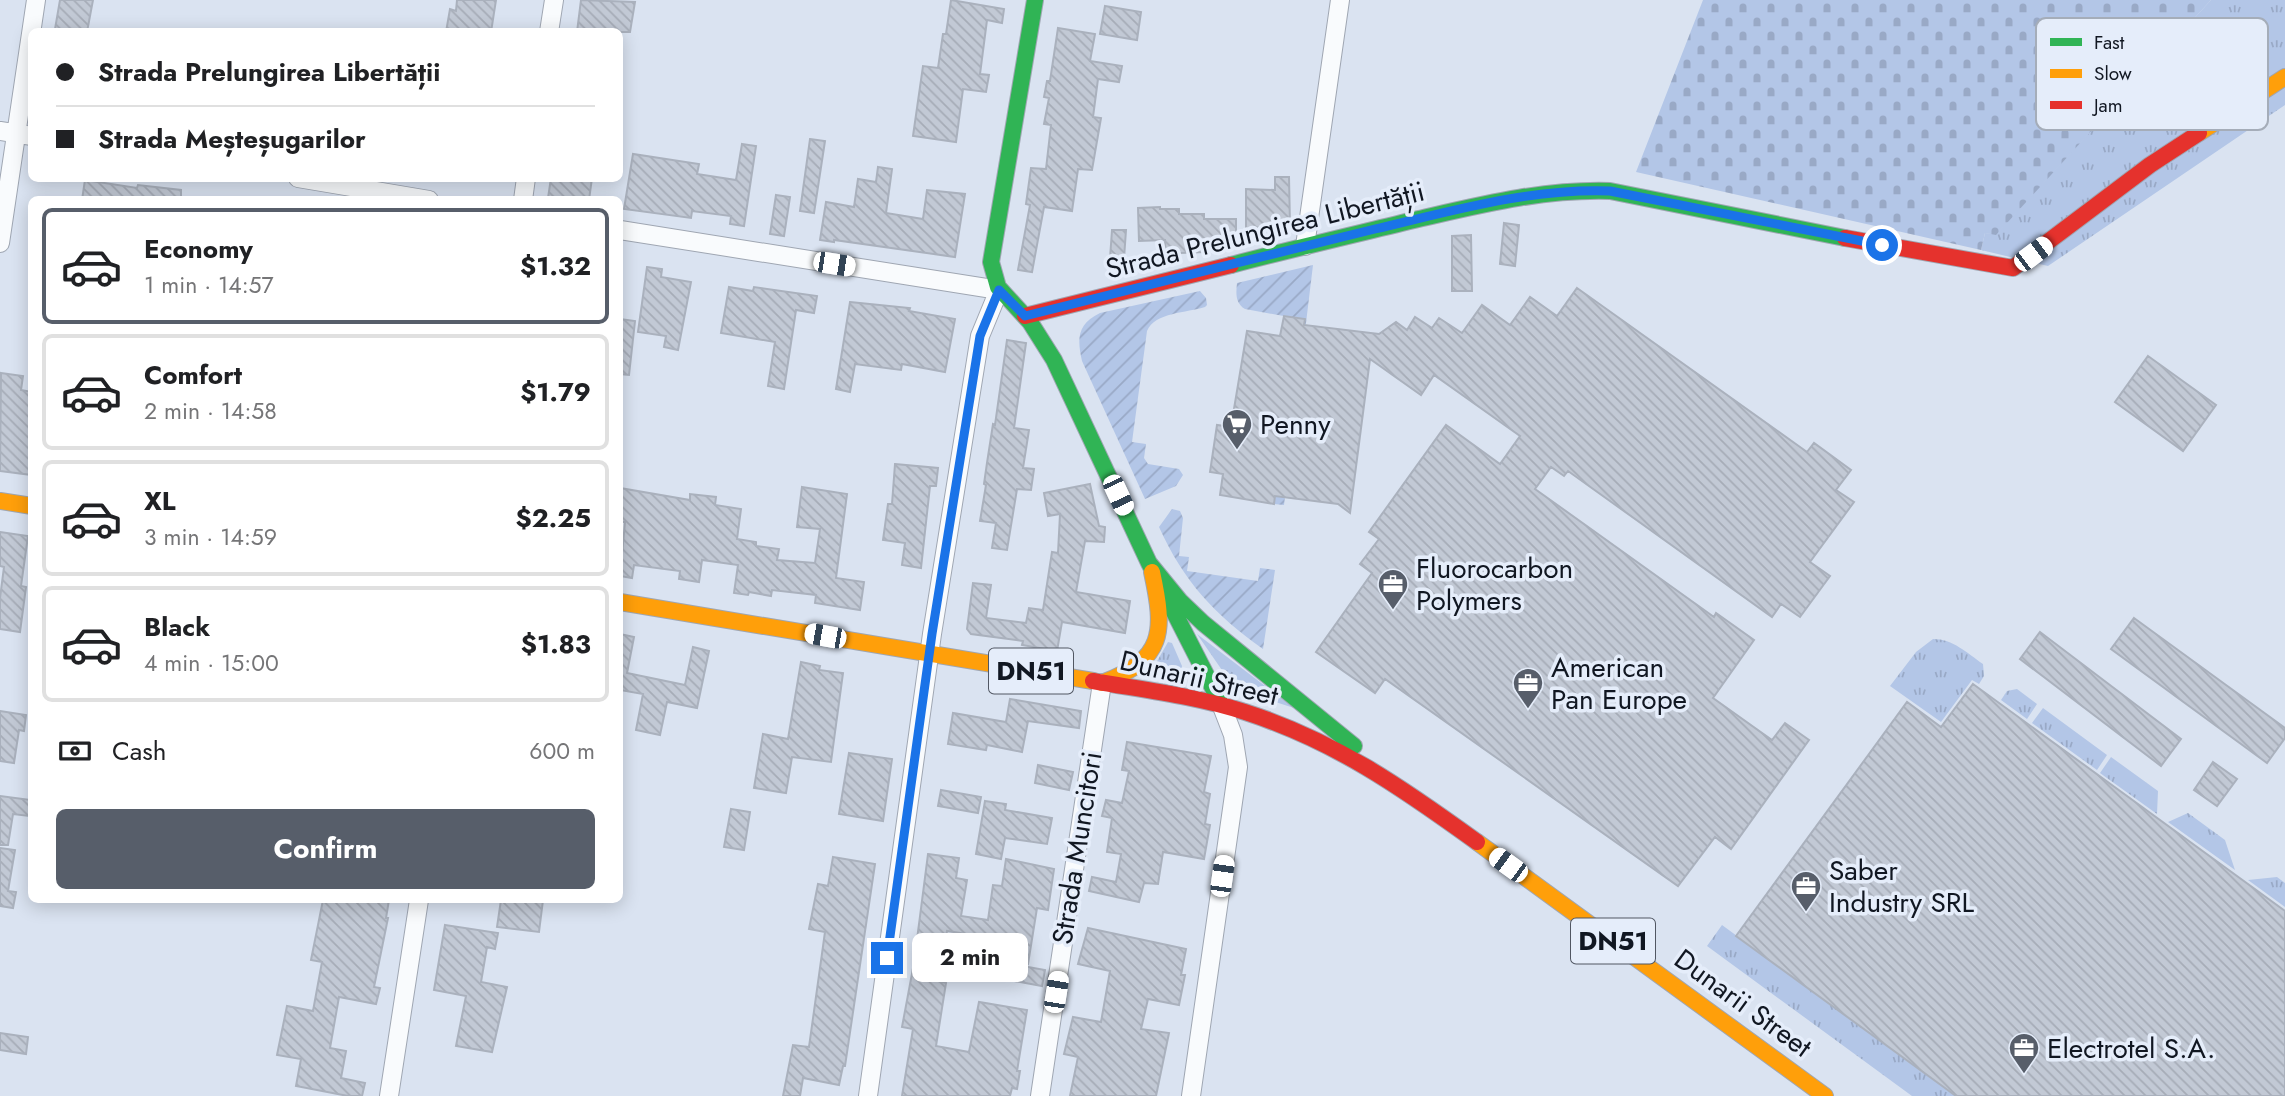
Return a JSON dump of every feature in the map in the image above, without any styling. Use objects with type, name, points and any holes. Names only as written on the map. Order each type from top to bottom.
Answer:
[{"type":"street","points":[[32,28],[36,0]]},
{"type":"street","points":[[550,28],[554,0]]},
{"type":"street","points":[[1035,0],[991,262],[993,279],[999,290],[1025,316],[1054,360],[1149,562],[1221,705],[1233,734],[1238,766],[1191,1096]]},
{"type":"street","points":[[1305,246],[1340,0]]},
{"type":"street","points":[[0,243],[28,53]]},
{"type":"street","name":"Strada Prelungirea Libertății","points":[[2268,88],[2285,77]]},
{"type":"street","name":"Strada Prelungirea Libertății","points":[[1025,316],[1305,246],[1538,193],[1577,190],[1610,191],[1777,226],[2013,268],[2150,165],[2204,130]]},
{"type":"street","points":[[322,182],[405,196]]},
{"type":"street","points":[[623,230],[999,290]]},
{"type":"street","points":[[868,1096],[930,654],[980,336],[999,290]]},
{"type":"street","points":[[0,500],[28,505]]},
{"type":"street","points":[[1102,683],[1125,675],[1135,668],[1157,641],[1160,615],[1149,562]]},
{"type":"street","points":[[1149,562],[1197,618],[1303,702],[1401,787]]},
{"type":"street","name":"Dunarii Street","points":[[623,603],[1221,705],[1261,716],[1314,737],[1401,787],[1825,1096]]},
{"type":"street","name":"Strada Muncitori","points":[[1040,1096],[1102,683]]},
{"type":"street","points":[[389,1096],[419,903]]},
{"type":"green space","points":[[1703,0],[2211,0],[2195,18],[2036,18],[2036,130],[2092,130],[1996,235],[1985,233],[1981,250],[1636,172]]},
{"type":"green space","points":[[2211,0],[2285,0],[2285,105],[2268,117],[2268,18],[2194,18]]},
{"type":"green space","points":[[2092,130],[2248,130],[2048,266],[1981,250],[1985,233],[1996,234]]},
{"type":"green space","points":[[1313,265],[1284,505],[1274,504],[1305,320],[1245,309],[1238,301],[1237,283]]},
{"type":"green space","points":[[1200,291],[1206,298],[1205,307],[1164,317],[1157,320],[1147,331],[1132,442],[1146,444],[1144,458],[1148,464],[1179,469],[1183,475],[1176,486],[1145,499],[1082,361],[1080,333],[1092,317],[1100,313]]},
{"type":"green space","points":[[1172,509],[1180,511],[1183,518],[1179,556],[1189,557],[1187,571],[1258,581],[1260,568],[1275,570],[1263,649],[1215,610],[1190,581],[1159,527]]},
{"type":"green space","points":[[1197,634],[1294,708],[1235,689]]},
{"type":"green space","points":[[1933,639],[1953,644],[1983,664],[1984,676],[1979,684],[1972,680],[1941,722],[1890,686],[1916,652]]},
{"type":"green space","points":[[1168,642],[1172,643],[1182,666],[1177,675],[1152,670]]},
{"type":"green space","points":[[2017,689],[2037,704],[2027,719],[2001,700],[2007,691]]},
{"type":"green space","points":[[2043,708],[2107,755],[2097,770],[2032,723]]},
{"type":"green space","points":[[2111,757],[2158,791],[2157,814],[2100,773]]},
{"type":"green space","points":[[2188,813],[2225,840],[2235,870],[2168,822]]},
{"type":"green space","points":[[2277,877],[2285,883],[2285,907],[2248,880]]},
{"type":"green space","points":[[1722,925],[1956,1096],[1912,1096],[1707,946]]},
{"type":"building","points":[[60,0],[93,0],[88,28],[55,28]]},
{"type":"building","points":[[457,0],[496,0],[492,28],[447,28],[450,9],[456,11]]},
{"type":"building","points":[[581,0],[635,2],[630,32],[623,32],[623,28],[578,28]]},
{"type":"building","points":[[951,0],[1004,9],[1002,23],[987,20],[980,74],[989,75],[986,92],[963,89],[956,142],[913,136],[923,66],[938,68]]},
{"type":"building","points":[[1105,6],[1141,12],[1137,40],[1100,34]]},
{"type":"building","points":[[1058,28],[1095,34],[1090,61],[1122,66],[1119,82],[1098,79],[1093,117],[1101,118],[1092,170],[1078,169],[1072,211],[1044,207],[1032,272],[1018,270],[1030,205],[1026,204],[1031,168],[1046,169],[1051,125],[1044,124],[1049,98],[1044,97],[1047,81],[1050,81]]},
{"type":"building","points":[[810,139],[825,141],[814,213],[800,211]]},
{"type":"building","points":[[742,144],[756,146],[744,226],[730,224],[731,216],[692,211],[691,218],[624,209],[633,154],[699,164],[697,174],[736,180]]},
{"type":"building","points":[[878,167],[892,169],[886,213],[923,219],[927,190],[965,194],[955,257],[820,240],[826,202],[854,207],[858,179],[876,182]]},
{"type":"building","points":[[1275,177],[1289,177],[1290,226],[1246,228],[1246,189],[1275,190]]},
{"type":"building","points":[[85,182],[181,190],[181,196],[83,196]]},
{"type":"building","points":[[550,182],[591,182],[590,196],[548,196]]},
{"type":"building","points":[[776,195],[790,197],[784,236],[770,234]]},
{"type":"building","points":[[1138,208],[1179,209],[1179,214],[1204,214],[1204,219],[1236,219],[1236,244],[1204,243],[1204,252],[1180,253],[1180,259],[1166,259],[1165,240],[1139,241]]},
{"type":"building","points":[[1504,223],[1519,225],[1515,266],[1500,264]]},
{"type":"building","points":[[1112,230],[1126,230],[1123,273],[1109,273]]},
{"type":"building","points":[[1471,235],[1472,291],[1452,291],[1452,236]]},
{"type":"building","points":[[647,267],[662,269],[661,277],[691,282],[678,350],[664,347],[666,336],[638,332]]},
{"type":"building","points":[[729,287],[753,291],[754,287],[817,296],[814,313],[796,310],[784,389],[768,386],[775,342],[721,333]]},
{"type":"building","points":[[1577,288],[1807,452],[1814,443],[1851,470],[1836,490],[1854,502],[1810,562],[1830,576],[1800,617],[1781,604],[1772,617],[1568,471],[1564,476],[1551,467],[1535,489],[1714,617],[1716,613],[1754,640],[1713,698],[1772,740],[1785,723],[1809,740],[1731,849],[1715,837],[1678,886],[1385,679],[1375,693],[1316,652],[1372,573],[1360,564],[1379,539],[1369,532],[1446,425],[1500,464],[1520,436],[1434,375],[1421,395],[1370,359],[1350,513],[1338,504],[1275,496],[1274,504],[1220,495],[1223,474],[1210,472],[1217,425],[1231,427],[1247,331],[1280,336],[1284,316],[1305,319],[1304,325],[1379,334],[1396,322],[1407,330],[1415,317],[1432,328],[1439,318],[1462,333],[1482,305],[1510,325],[1530,297],[1557,316]]},
{"type":"building","points":[[850,302],[910,308],[909,311],[955,319],[945,372],[902,364],[901,370],[855,364],[850,392],[836,389]]},
{"type":"building","points":[[623,319],[635,321],[629,375],[623,374]]},
{"type":"building","points":[[1007,340],[1026,343],[1014,428],[1029,430],[1023,468],[1034,469],[1031,490],[1017,489],[1007,550],[992,548],[996,523],[980,521]]},
{"type":"building","points":[[2148,356],[2216,405],[2183,451],[2115,402]]},
{"type":"building","points":[[1,373],[23,376],[21,390],[28,391],[28,474],[0,471]]},
{"type":"building","points":[[895,464],[938,468],[936,486],[930,486],[921,568],[902,565],[905,543],[883,540],[888,504],[892,504]]},
{"type":"building","points":[[1090,484],[1099,526],[1105,527],[1104,542],[1085,541],[1076,592],[1130,601],[1125,633],[1062,622],[1057,651],[1022,645],[1023,641],[971,634],[967,629],[973,583],[991,585],[986,618],[1026,623],[1029,608],[1043,610],[1052,552],[1058,553],[1060,514],[1048,516],[1044,493]]},
{"type":"building","points":[[802,487],[847,494],[836,578],[864,582],[860,610],[815,603],[816,595],[772,590],[771,596],[749,592],[748,595],[734,593],[738,565],[702,560],[699,582],[679,579],[680,571],[634,565],[632,578],[623,576],[623,489],[690,500],[690,494],[716,497],[715,505],[741,509],[737,539],[756,542],[756,546],[779,549],[777,560],[815,563],[820,529],[797,527]]},
{"type":"building","points":[[0,532],[28,536],[21,586],[26,587],[20,632],[0,629],[4,567],[0,566]]},
{"type":"building","points":[[2134,618],[2285,728],[2285,738],[2267,763],[2111,649]]},
{"type":"building","points":[[2040,632],[2181,739],[2161,766],[2020,659]]},
{"type":"building","points":[[623,635],[634,637],[627,673],[685,685],[693,647],[709,651],[697,708],[667,702],[660,735],[636,730],[643,694],[623,691]]},
{"type":"building","points":[[801,662],[820,666],[819,670],[843,673],[831,762],[792,757],[786,793],[754,788],[763,734],[788,739]]},
{"type":"building","points":[[1973,684],[2285,911],[2285,1096],[1956,1096],[1736,936],[1907,702],[1941,727]]},
{"type":"building","points":[[1010,699],[1081,711],[1079,728],[1028,721],[1022,752],[987,745],[986,750],[948,744],[953,713],[1006,722]]},
{"type":"building","points":[[0,711],[26,715],[24,731],[19,730],[14,763],[0,761]]},
{"type":"building","points":[[1127,742],[1211,756],[1204,792],[1210,794],[1205,824],[1210,825],[1204,859],[1163,852],[1158,884],[1144,883],[1139,902],[1089,891],[1092,877],[1116,882],[1121,854],[1107,852],[1112,818],[1102,816],[1106,800],[1122,803],[1129,771],[1122,770]]},
{"type":"building","points":[[849,753],[892,759],[883,821],[839,814]]},
{"type":"building","points":[[2213,762],[2237,779],[2217,806],[2194,790]]},
{"type":"building","points":[[1038,765],[1073,772],[1069,790],[1035,783]]},
{"type":"building","points":[[941,790],[981,797],[978,813],[938,806]]},
{"type":"building","points":[[0,796],[28,800],[28,816],[13,814],[8,845],[0,845]]},
{"type":"building","points":[[985,801],[1006,804],[1005,810],[1052,818],[1047,844],[1005,838],[1001,859],[976,854]]},
{"type":"building","points":[[731,809],[750,812],[744,850],[724,847]]},
{"type":"building","points":[[0,848],[15,850],[8,891],[16,892],[13,908],[0,906]]},
{"type":"building","points":[[928,854],[959,858],[956,878],[967,880],[961,916],[988,920],[993,885],[1002,886],[1006,859],[1054,869],[1048,910],[1037,908],[1028,964],[983,956],[986,937],[947,931],[938,981],[946,983],[936,1046],[969,1052],[979,1002],[1027,1010],[1017,1071],[1020,1071],[1017,1089],[1012,1088],[1010,1096],[902,1096],[913,1029],[902,1027],[914,963]]},
{"type":"building","points":[[833,857],[875,864],[845,1066],[839,1085],[803,1078],[800,1096],[783,1096],[793,1045],[809,1047],[825,932],[809,929],[818,884],[828,886]]},
{"type":"building","points":[[322,903],[388,903],[374,987],[380,988],[376,1004],[339,997],[330,1048],[346,1051],[341,1078],[365,1083],[362,1096],[296,1086],[301,1059],[277,1055],[287,1006],[313,1011],[322,962],[311,960]]},
{"type":"building","points":[[501,903],[543,903],[539,932],[497,927]]},
{"type":"building","points":[[445,925],[498,933],[495,949],[487,947],[481,982],[507,987],[492,1052],[456,1046],[466,996],[434,990]]},
{"type":"building","points":[[1088,928],[1186,949],[1181,975],[1185,975],[1179,1005],[1148,999],[1141,1029],[1169,1033],[1156,1096],[1070,1096],[1078,1057],[1064,1054],[1073,1017],[1101,1022],[1110,971],[1078,964]]},
{"type":"building","points":[[1017,965],[1045,970],[1042,986],[1014,981]]},
{"type":"building","points":[[0,1033],[28,1037],[26,1054],[0,1050]]},
{"type":"traffic: fast","points":[[1035,0],[991,262],[998,287],[1030,322],[1054,360],[1149,563],[1221,704]]},
{"type":"traffic: fast","points":[[1231,265],[1487,204],[1536,195],[1585,191],[1610,191],[1845,238]]},
{"type":"traffic: fast","points":[[1149,563],[1180,601],[1203,623],[1354,746]]},
{"type":"traffic: slow","points":[[2268,88],[2285,77]]},
{"type":"traffic: slow","points":[[2199,133],[2204,130]]},
{"type":"traffic: slow","points":[[0,501],[28,505]]},
{"type":"traffic: slow","points":[[1102,683],[1138,664],[1156,641],[1159,611],[1152,572]]},
{"type":"traffic: slow","points":[[623,603],[1093,681]]},
{"type":"traffic: slow","points":[[1477,842],[1825,1096]]},
{"type":"traffic: jam","points":[[1845,238],[2013,268],[2150,165],[2199,133]]},
{"type":"traffic: jam","points":[[1025,316],[1231,265]]},
{"type":"traffic: jam","points":[[1093,681],[1208,702],[1278,724],[1366,767],[1477,842]]},
{"type":"place","name":"Penny","points":[[1237,451]]},
{"type":"place","name":"Fluorocarbon Polymers","points":[[1393,611]]},
{"type":"place","name":"American Pan Europe","points":[[1528,710]]},
{"type":"place","name":"Saber Industry SRL","points":[[1806,913]]},
{"type":"place","name":"Electrotel S.A.","points":[[2024,1075]]},
{"type":"route","points":[[887,958],[932,634],[980,336],[999,290],[1025,316],[1461,209],[1538,193],[1577,190],[1610,191],[1882,245]]}]
